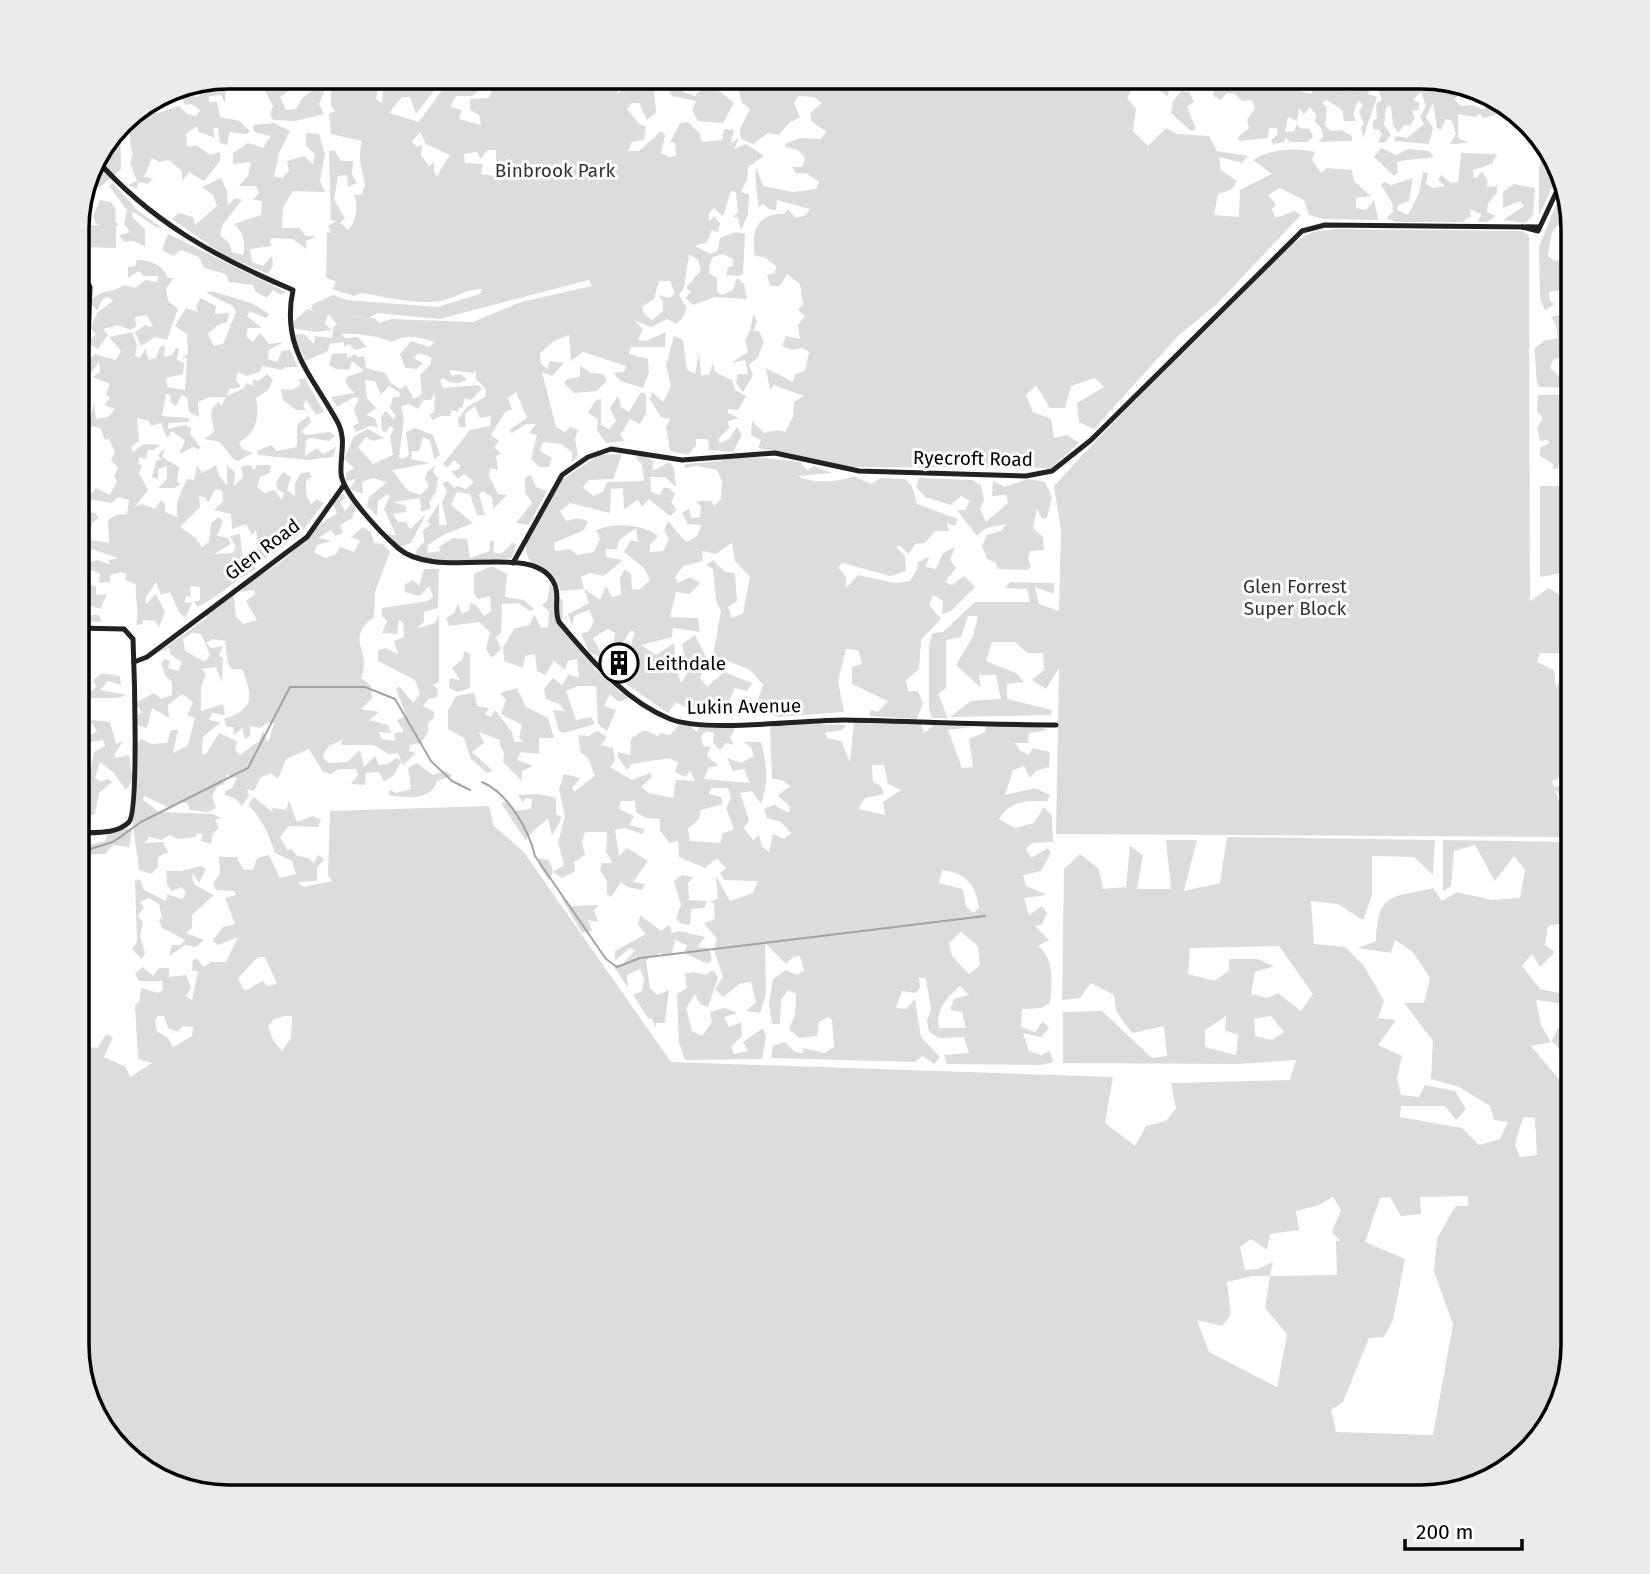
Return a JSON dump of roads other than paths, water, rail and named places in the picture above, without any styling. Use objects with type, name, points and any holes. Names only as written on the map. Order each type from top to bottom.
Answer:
[{"type":"street","points":[[104,167],[133,197],[203,248],[232,264],[293,290],[288,325],[292,340],[342,430],[341,472],[344,485],[387,537],[416,560],[443,564],[513,563]]},
{"type":"street","name":"Ryecroft Road","points":[[513,563],[562,475],[588,457],[611,449],[690,460],[775,453],[859,471],[1027,476],[1052,471],[1091,440],[1302,231],[1325,225],[1538,229],[1556,193]]},
{"type":"street","name":"Glen Road","points":[[134,659],[152,652],[307,537],[344,485]]},
{"type":"street","name":"Lukin Avenue","points":[[513,563],[532,566],[549,576],[557,589],[556,615],[559,622],[610,680],[677,722],[845,720],[1056,725]]},
{"type":"street","points":[[90,628],[124,629],[133,639],[134,659],[132,817],[116,830],[90,832]]},
{"type":"waterway","points":[[90,849],[113,842],[141,822],[248,768],[290,687],[365,687],[395,699],[431,761],[452,781],[470,790]]},
{"type":"waterway","points":[[482,782],[509,803],[528,835],[535,856],[606,959],[617,967],[640,958],[985,916]]},
{"type":"place","name":"Leithdale","points":[[619,663]]},
{"type":"park label","name":"Binbrook Park","points":[[555,170]]},
{"type":"park label","name":"Glen Forrest Super Block","points":[[1295,597]]}]
